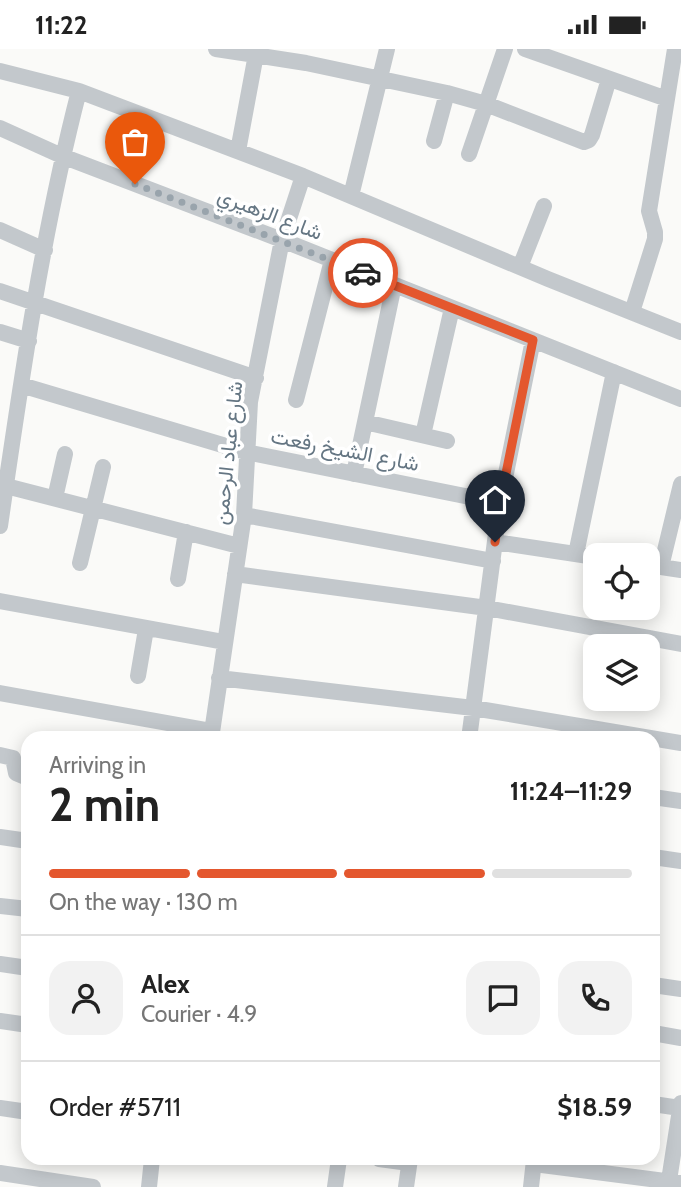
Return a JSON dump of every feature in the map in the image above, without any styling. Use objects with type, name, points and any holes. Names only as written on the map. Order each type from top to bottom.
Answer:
[{"type":"street","points":[[216,49],[306,56],[381,79],[486,104],[584,142],[592,135],[609,79]]},
{"type":"street","points":[[351,196],[387,49]]},
{"type":"street","points":[[469,154],[505,49]]},
{"type":"street","points":[[525,49],[667,99]]},
{"type":"street","points":[[632,312],[655,239],[649,212],[675,49]]},
{"type":"street","points":[[238,151],[257,53]]},
{"type":"street","points":[[0,71],[79,91],[238,151],[681,332]]},
{"type":"street","points":[[0,526],[6,486],[4,464],[8,419],[21,385],[62,156],[79,91]]},
{"type":"street","points":[[434,141],[447,93]]},
{"type":"street","name":"شارع الزهيري","points":[[0,128],[62,156],[282,240],[681,399]]},
{"type":"street","name":"شارع عباد الرحمن","points":[[212,731],[244,515],[247,427],[282,240],[303,176]]},
{"type":"street","points":[[520,267],[544,206]]},
{"type":"street","points":[[0,230],[45,250]]},
{"type":"street","points":[[296,400],[332,260]]},
{"type":"street","points":[[354,474],[394,285]]},
{"type":"street","points":[[0,291],[256,378]]},
{"type":"street","points":[[422,435],[452,308]]},
{"type":"street","points":[[0,332],[29,341]]},
{"type":"street","points":[[470,731],[500,503],[533,340]]},
{"type":"street","points":[[576,554],[614,372]]},
{"type":"street","name":"شارع الشيخ رفعت","points":[[21,385],[246,452],[500,503]]},
{"type":"street","points":[[365,422],[447,441]]},
{"type":"street","points":[[55,498],[65,454]]},
{"type":"street","points":[[80,563],[103,467]]},
{"type":"street","points":[[660,548],[681,484]]},
{"type":"street","points":[[6,486],[239,546]]},
{"type":"street","points":[[244,515],[493,561]]},
{"type":"street","points":[[177,579],[186,532]]},
{"type":"street","points":[[495,542],[583,555]]},
{"type":"street","points":[[660,567],[681,570]]},
{"type":"street","points":[[235,574],[486,608],[681,644]]},
{"type":"street","points":[[0,601],[224,642]]},
{"type":"street","points":[[138,675],[146,628]]},
{"type":"street","points":[[219,678],[473,708],[610,731]]},
{"type":"street","points":[[0,693],[191,731]]},
{"type":"street","points":[[660,739],[681,743]]},
{"type":"street","points":[[0,755],[13,758],[16,773],[21,775]]},
{"type":"street","points":[[660,798],[681,801]]},
{"type":"street","points":[[0,837],[21,840]]},
{"type":"street","points":[[660,857],[681,861]]},
{"type":"street","points":[[0,906],[21,908]]},
{"type":"street","points":[[0,964],[21,967]]},
{"type":"street","points":[[660,986],[681,989]]},
{"type":"street","points":[[0,1021],[21,1024]]},
{"type":"street","points":[[660,1035],[681,1038]]},
{"type":"street","points":[[542,1165],[673,1184],[680,1106],[660,1105]]},
{"type":"street","points":[[0,1108],[21,1111]]},
{"type":"street","points":[[149,1187],[151,1165]]},
{"type":"street","points":[[335,1187],[338,1165]]},
{"type":"street","points":[[406,1187],[409,1165]]},
{"type":"street","points":[[531,1187],[533,1165]]},
{"type":"street","points":[[0,1173],[93,1187]]},
{"type":"way so far","points":[[135,184],[363,273]]},
{"type":"route","points":[[363,273],[533,340],[500,503],[495,542]]}]
